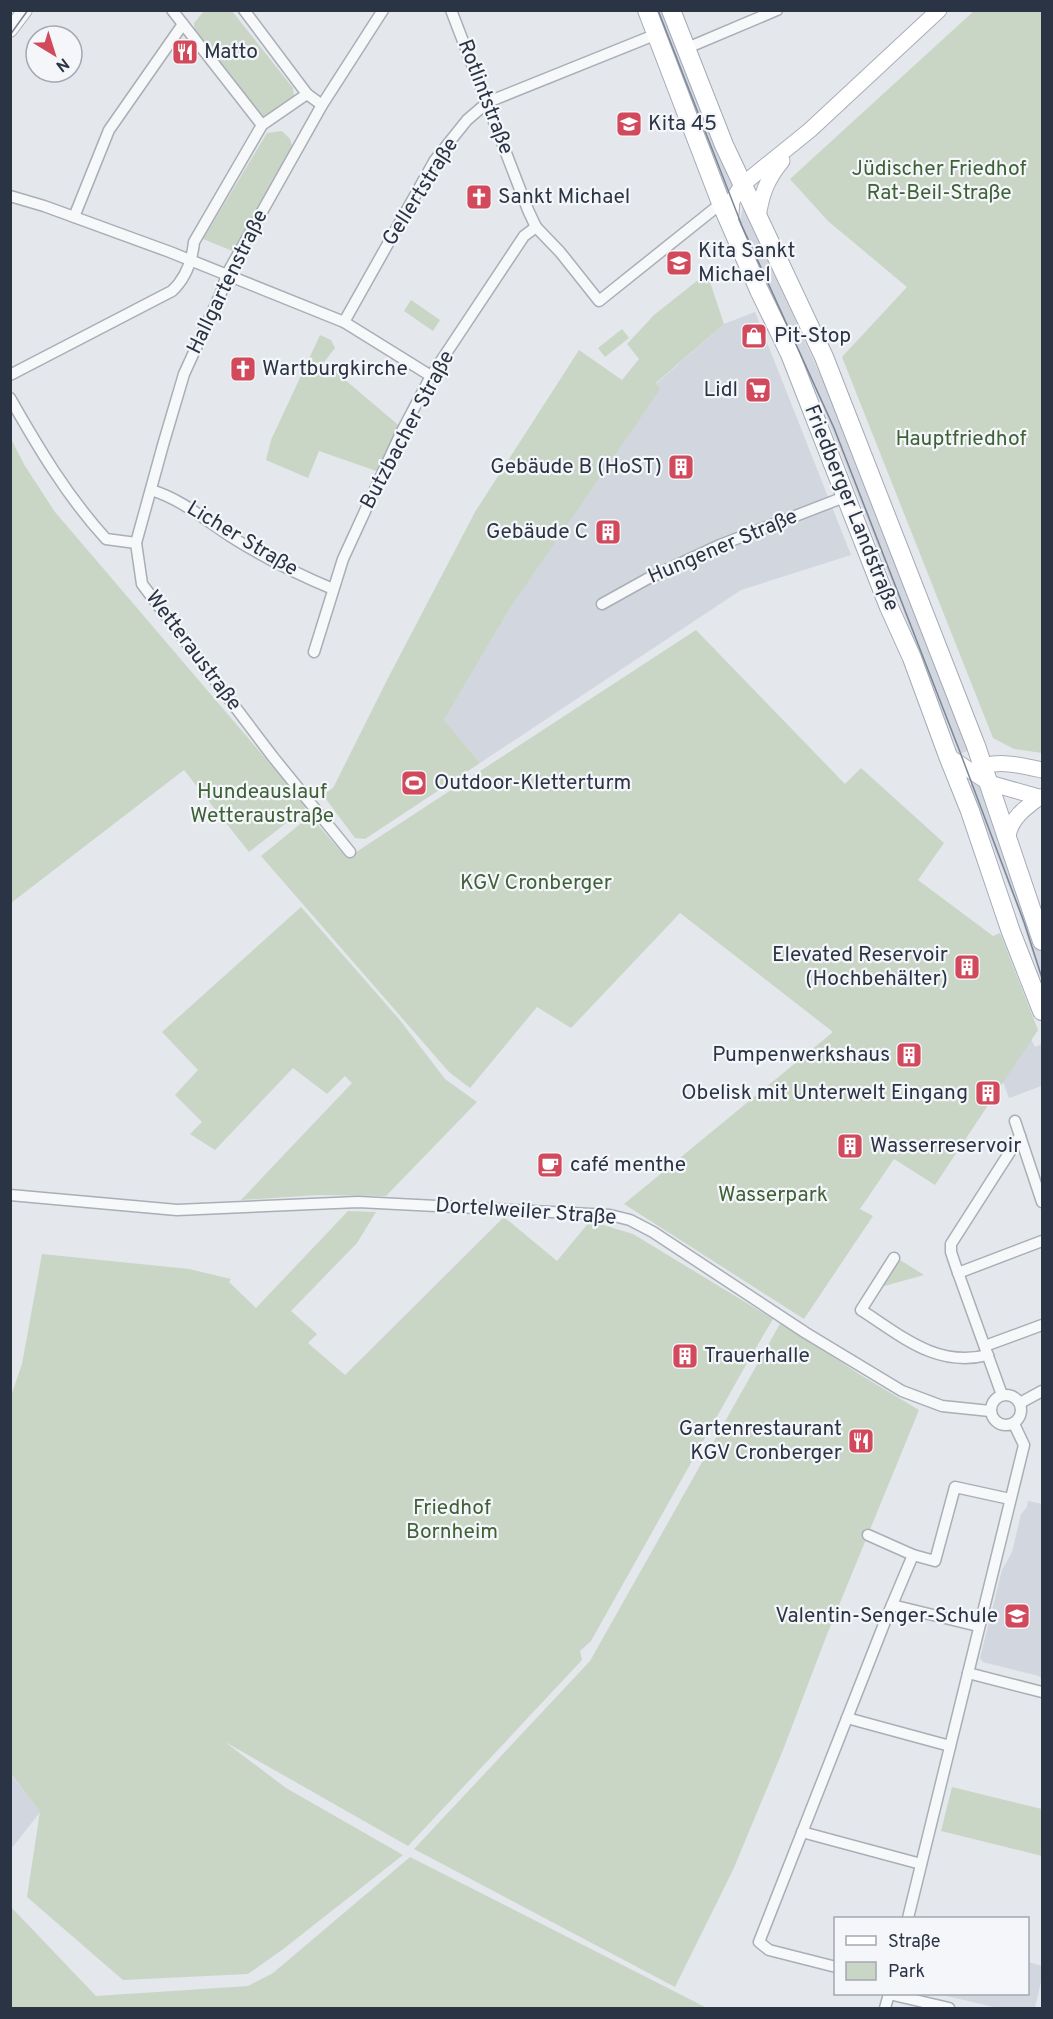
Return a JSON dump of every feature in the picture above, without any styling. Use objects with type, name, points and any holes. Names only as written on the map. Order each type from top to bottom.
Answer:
[{"type":"main road","name":"Friedberger Landstraße","points":[[647,10],[730,224],[790,354],[889,607],[912,658],[1042,1011]]},
{"type":"main road","name":"Friedberger Landstraße","points":[[671,10],[724,145],[747,181],[758,218],[824,357],[976,746],[977,769],[989,783],[1042,941]]},
{"type":"main road","points":[[730,224],[732,201],[747,181],[810,130],[933,13]]},
{"type":"main road","points":[[758,218],[768,178],[810,130]]},
{"type":"main road","points":[[976,746],[1006,765]]},
{"type":"main road","points":[[948,756],[977,769]]},
{"type":"main road","points":[[961,788],[977,769],[996,763],[1042,770]]},
{"type":"main road","points":[[989,783],[1041,798]]},
{"type":"main road","points":[[1008,836],[1009,828],[1018,815],[1041,798]]},
{"type":"street","points":[[10,30],[25,10]]},
{"type":"street","points":[[172,10],[262,125]]},
{"type":"street","points":[[244,10],[307,94],[322,105]]},
{"type":"street","name":"Hallgartenstraße","points":[[136,543],[184,374],[221,293],[227,274],[322,105],[383,10]]},
{"type":"street","name":"Rotlintstraße","points":[[451,10],[536,227],[560,252],[599,301],[722,203]]},
{"type":"street","points":[[687,48],[777,10]]},
{"type":"street","points":[[74,217],[109,130],[183,24]]},
{"type":"street","name":"Gellertstraße","points":[[344,322],[435,160],[467,120],[488,102],[657,34]]},
{"type":"street","name":"Hallgartenstraße","points":[[10,375],[172,291],[179,285],[192,260],[194,242],[262,125],[307,94]]},
{"type":"street","points":[[722,203],[747,181]]},
{"type":"street","points":[[10,196],[192,260],[344,322],[431,376]]},
{"type":"street","name":"Butzbacher Straße","points":[[314,652],[343,559],[375,487],[431,376],[524,236],[536,227]]},
{"type":"street","points":[[10,398],[42,454],[79,509],[106,539],[136,543]]},
{"type":"street","name":"Licher Straße","points":[[151,490],[170,495],[230,536],[285,568],[333,589]]},
{"type":"street","name":"Hungener Straße","points":[[602,604],[647,579],[720,545],[847,496]]},
{"type":"street","name":"Wetteraustraße","points":[[136,543],[142,584],[273,757],[350,852]]},
{"type":"street","points":[[1015,1121],[1042,1202]]},
{"type":"street","points":[[1002,1395],[958,1273],[951,1252],[951,1244],[1020,1136]]},
{"type":"street","name":"Dortelweiler Straße","points":[[10,1195],[177,1209],[358,1202],[610,1215],[630,1220],[653,1232],[806,1333],[902,1391],[942,1406],[990,1411]]},
{"type":"street","points":[[958,1273],[1042,1241]]},
{"type":"street","points":[[894,1258],[861,1310],[934,1354],[974,1359],[1042,1325]]},
{"type":"street","points":[[1020,1403],[1042,1391]]},
{"type":"street","points":[[1002,1395],[1015,1397],[1020,1403],[1022,1410],[1014,1424],[1005,1426],[993,1419],[990,1411],[992,1403],[1002,1395]]},
{"type":"street","points":[[908,1917],[1024,1445],[1014,1424]]},
{"type":"street","points":[[868,1535],[913,1555],[935,1561],[955,1487],[1010,1499]]},
{"type":"street","points":[[834,1966],[769,1950],[759,1942],[913,1555]]},
{"type":"street","points":[[892,1605],[978,1626]]},
{"type":"street","points":[[968,1673],[1042,1692]]},
{"type":"street","points":[[847,1718],[950,1746]]},
{"type":"street","points":[[802,1832],[921,1864]]},
{"type":"street","points":[[893,1995],[949,2008]]},
{"type":"shaded area","points":[[655,11],[666,11],[734,184],[726,193]]},
{"type":"shaded area","points":[[743,206],[833,403],[968,751],[959,754],[823,407],[739,227]]},
{"type":"shaded area","points":[[755,312],[851,555],[741,590],[480,763],[444,720],[509,610],[656,384],[724,324]]},
{"type":"shaded area","points":[[973,783],[981,786],[1042,952],[1042,983],[1019,912],[970,786]]},
{"type":"shaded area","points":[[1031,1039],[1035,1047],[1042,1044],[1041,1086],[1009,1098],[1003,1082]]},
{"type":"shaded area","name":"Valentin-Senger-Schule","points":[[1028,1501],[1042,1504],[1042,1680],[1039,1676],[983,1662],[980,1658],[1002,1570],[1012,1552],[1021,1514],[1027,1507]]},
{"type":"shaded area","points":[[10,1774],[41,1811],[11,1849],[10,1849]]},
{"type":"shaded area","points":[[1029,1962],[1042,1966],[1042,1977],[1035,2008],[998,2008],[942,1995],[1029,1995]]},
{"type":"green space","points":[[975,10],[1042,11],[1042,753],[1014,749],[993,738],[842,357],[907,287],[828,221],[790,179]]},
{"type":"green space","points":[[204,11],[232,11],[293,88],[294,99],[262,117],[195,34],[194,23]]},
{"type":"green space","points":[[282,131],[290,139],[294,153],[235,252],[203,239],[267,133]]},
{"type":"green space","points":[[707,273],[724,324],[656,383],[660,389],[509,610],[444,720],[480,763],[365,839],[355,838],[323,795],[333,788],[475,512],[579,350],[622,380],[639,359],[627,344],[654,315]]},
{"type":"green space","points":[[411,300],[440,320],[433,331],[404,311]]},
{"type":"green space","points":[[622,329],[629,338],[605,357],[598,348]]},
{"type":"green space","points":[[320,335],[331,340],[335,348],[324,362],[403,429],[382,473],[319,451],[308,478],[266,460],[271,440]]},
{"type":"green space","name":"Hundeauslauf Wetteraustraße","points":[[10,437],[25,466],[55,512],[307,807],[249,852],[184,770],[11,903]]},
{"type":"green space","name":"KGV Cronberger","points":[[696,630],[845,784],[861,768],[944,843],[918,880],[993,936],[1000,933],[1038,1030],[935,1185],[894,1159],[860,1209],[873,1216],[804,1319],[624,1204],[833,1032],[680,913],[571,1028],[537,1007],[470,1088],[449,1072],[261,856],[310,816],[347,858]]},
{"type":"green space","points":[[301,907],[399,1019],[445,1079],[477,1102],[386,1196],[317,1195],[241,1200],[352,1083],[345,1076],[327,1094],[293,1068],[215,1150],[190,1134],[202,1122],[175,1095],[198,1070],[162,1032]]},
{"type":"green space","name":"Friedhof Bornheim","points":[[348,1211],[376,1212],[357,1243],[291,1311],[317,1334],[308,1343],[345,1375],[504,1217],[557,1261],[590,1221],[633,1234],[773,1319],[591,1641],[580,1651],[582,1660],[408,1846],[225,1742],[286,1788],[403,1855],[248,1974],[123,1980],[27,1897],[40,1811],[11,1774],[11,1396],[22,1364],[42,1254],[189,1269],[231,1279],[229,1282],[256,1308]]},
{"type":"green space","points":[[897,1258],[924,1275],[877,1288]]},
{"type":"green space","points":[[781,1322],[859,1374],[919,1410],[733,1870],[675,1987],[414,1849],[590,1661]]},
{"type":"green space","points":[[952,1787],[1042,1809],[1042,1856],[941,1831]]},
{"type":"green space","points":[[410,1857],[707,2008],[11,2008],[11,1907],[96,1996],[248,1986],[273,1973]]},
{"type":"tram line","points":[[10,35],[28,10]]},
{"type":"tram line","points":[[658,10],[742,226],[834,428],[960,752],[1024,922],[1042,978]]},
{"type":"place","name":"Matto","points":[[185,52]]},
{"type":"place","name":"Kita 45","points":[[629,124]]},
{"type":"place","name":"Sankt Michael","points":[[479,197]]},
{"type":"place","name":"Kita Sankt Michael","points":[[679,263]]},
{"type":"place","name":"Pit-Stop","points":[[754,336]]},
{"type":"place","name":"Wartburgkirche","points":[[243,369]]},
{"type":"place","name":"Lidl","points":[[758,390]]},
{"type":"place","name":"Gebäude B (HoST)","points":[[681,467]]},
{"type":"place","name":"Gebäude C","points":[[608,532]]},
{"type":"place","name":"Outdoor-Kletterturm","points":[[414,783]]},
{"type":"place","name":"Elevated Reservoir (Hochbehälter)","points":[[967,967]]},
{"type":"place","name":"Pumpenwerkshaus","points":[[909,1055]]},
{"type":"place","name":"Obelisk mit Unterwelt Eingang","points":[[988,1093]]},
{"type":"place","name":"Wasserreservoir","points":[[850,1146]]},
{"type":"place","name":"café menthe","points":[[550,1165]]},
{"type":"place","name":"Trauerhalle","points":[[685,1356]]},
{"type":"place","name":"Gartenrestaurant KGV Cronberger","points":[[861,1441]]},
{"type":"place","name":"Valentin-Senger-Schule","points":[[1017,1616]]},
{"type":"park label","name":"Jüdischer Friedhof Rat-Beil-Straße","points":[[939,181]]},
{"type":"park label","name":"Hauptfriedhof","points":[[961,439]]},
{"type":"park label","name":"Wasserpark","points":[[773,1195]]}]
